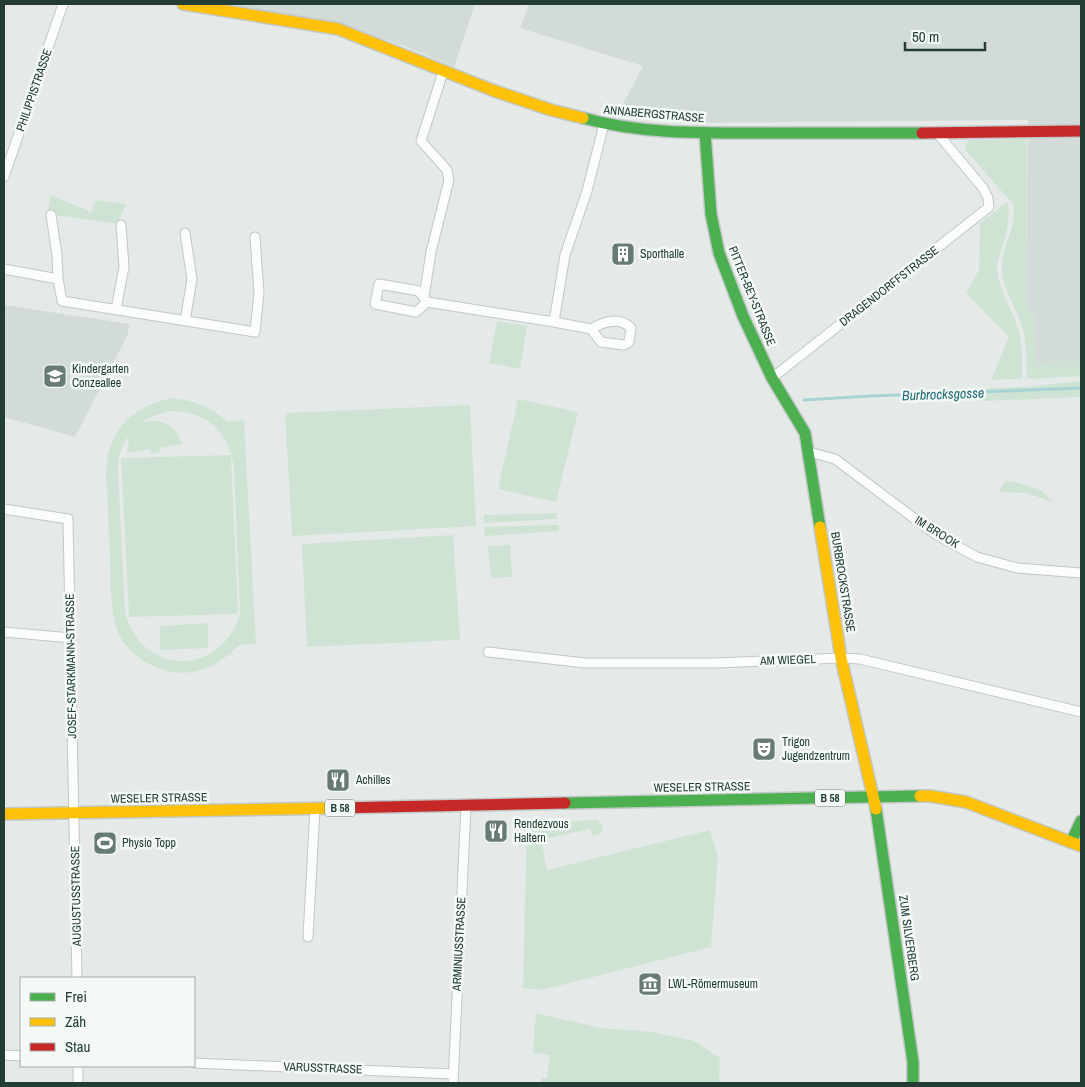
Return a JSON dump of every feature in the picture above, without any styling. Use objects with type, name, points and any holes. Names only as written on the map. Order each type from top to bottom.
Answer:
[{"type":"street","name":"PHILIPPISTRASSE","points":[[5,173],[63,4]]},
{"type":"street","name":"ANNABERGSTRASSE","points":[[183,4],[338,28],[443,72],[551,110],[604,124],[668,131],[705,132],[937,133],[1081,131]]},
{"type":"street","points":[[443,72],[421,142],[447,170],[449,180],[431,252],[426,299],[416,312],[375,304],[379,284],[419,291],[426,299],[591,329]]},
{"type":"street","points":[[554,322],[565,255],[587,191],[604,124]]},
{"type":"street","name":"PITTER-BEY-STRASSE","points":[[705,132],[711,214],[720,253],[743,316],[772,378]]},
{"type":"street","name":"DRAGENDORFFSTRASSE","points":[[772,378],[989,207],[988,198],[983,188],[937,133]]},
{"type":"street","points":[[51,215],[62,301],[255,332],[260,292],[255,237]]},
{"type":"street","points":[[116,309],[124,267],[121,225]]},
{"type":"street","points":[[184,233],[192,280],[185,321]]},
{"type":"street","points":[[4,269],[58,279]]},
{"type":"street","name":"BURBROCKSTRASSE","points":[[772,378],[805,433],[810,452],[841,658],[874,797]]},
{"type":"street","name":"IM BROOK","points":[[810,452],[835,458],[935,534],[977,557],[1017,568],[1081,572]]},
{"type":"street","name":"JOSEF-STARKMANN-STRASSE","points":[[4,509],[68,519],[75,813]]},
{"type":"street","points":[[4,632],[71,638]]},
{"type":"street","name":"AM WIEGEL","points":[[488,652],[585,663],[716,663],[841,658],[860,659],[1081,712]]},
{"type":"street","name":"WESELER STRASSE","points":[[4,814],[930,796],[966,802],[1076,844]]},
{"type":"street","name":"ZUM SILVERBERG","points":[[874,797],[913,1062],[913,1083]]},
{"type":"street","name":"ARMINIUSSTRASSE","points":[[453,1078],[466,806]]},
{"type":"street","points":[[308,937],[315,808]]},
{"type":"street","name":"AUGUSTUSSTRASSE","points":[[75,813],[77,977]]},
{"type":"street","points":[[1076,844],[1081,821]]},
{"type":"street","points":[[4,1055],[20,1056]]},
{"type":"street","name":"VARUSSTRASSE","points":[[195,1063],[453,1078]]},
{"type":"street","points":[[78,1067],[78,1083]]},
{"type":"shaded area","points":[[218,4],[475,4],[454,67],[407,47],[336,23]]},
{"type":"shaded area","points":[[529,4],[1081,4],[1081,361],[1035,363],[1034,316],[1026,303],[1028,120],[679,123],[618,114],[643,66],[520,28]]},
{"type":"shaded area","name":"Kindergarten Conzeallee","points":[[4,305],[130,324],[127,336],[75,437],[4,417]]},
{"type":"green space","points":[[1027,139],[1026,303],[1034,316],[1035,362],[1081,361],[1081,376],[1030,379],[1027,377],[1023,330],[1005,287],[1002,272],[1003,255],[1013,222],[1013,204],[967,152],[965,147],[969,140]]},
{"type":"green space","points":[[51,195],[91,212],[96,200],[126,204],[117,224],[47,214]]},
{"type":"green space","points":[[1007,202],[1008,225],[997,265],[999,282],[1020,335],[1022,376],[1020,379],[991,380],[1009,337],[966,293],[979,270],[980,223]]},
{"type":"green space","points":[[497,321],[527,326],[520,369],[489,363]]},
{"type":"green space","points":[[1081,381],[1081,397],[983,401],[988,388],[1022,387]]},
{"type":"green space","points":[[175,398],[182,399],[197,403],[216,412],[227,422],[244,420],[256,644],[239,645],[217,663],[200,670],[182,673],[150,665],[137,657],[126,646],[114,621],[111,591],[107,459],[111,445],[125,422],[146,406]],"holes":[[[171,411],[184,412],[205,419],[214,426],[227,443],[231,455],[234,467],[240,614],[230,635],[216,650],[199,658],[181,661],[163,658],[147,648],[134,633],[125,612],[118,470],[120,453],[127,438],[129,439],[127,453],[150,449],[151,454],[160,452],[159,448],[182,444],[173,428],[163,422],[144,421],[155,415]]]},
{"type":"green space","points":[[518,399],[578,412],[556,502],[498,489]]},
{"type":"green space","points":[[470,405],[476,526],[292,536],[285,413]]},
{"type":"green space","points":[[231,455],[238,614],[129,617],[121,458]]},
{"type":"green space","points":[[1005,481],[1024,484],[1038,489],[1053,502],[1026,493],[999,492]]},
{"type":"green space","points":[[557,513],[557,519],[484,523],[484,515]]},
{"type":"green space","points":[[559,525],[559,531],[485,536],[484,527]]},
{"type":"green space","points":[[453,535],[460,640],[307,647],[302,544]]},
{"type":"green space","points":[[510,545],[512,577],[491,578],[488,546]]},
{"type":"green space","points":[[208,623],[208,648],[160,650],[160,626]]},
{"type":"green space","points":[[598,820],[603,828],[602,832],[598,835],[592,836],[590,829],[541,840],[547,870],[710,830],[718,857],[711,947],[542,990],[523,988],[527,822]]},
{"type":"green space","points":[[536,1013],[600,1028],[653,1032],[694,1041],[720,1058],[719,1083],[542,1083],[542,1078],[547,1078],[550,1055],[533,1053]]},
{"type":"waterway","name":"Burbrocksgosse","points":[[804,400],[1081,388]]},
{"type":"traffic: fast","points":[[583,118],[627,127],[671,132],[922,133]]},
{"type":"traffic: fast","points":[[705,133],[711,214],[719,253],[743,316],[772,378],[805,433],[820,527]]},
{"type":"traffic: fast","points":[[565,803],[920,796]]},
{"type":"traffic: fast","points":[[876,809],[913,1062],[913,1083]]},
{"type":"traffic: fast","points":[[1071,842],[1081,821]]},
{"type":"traffic: slow","points":[[183,4],[338,29],[492,90],[551,110],[583,118]]},
{"type":"traffic: slow","points":[[820,527],[841,658],[876,809]]},
{"type":"traffic: slow","points":[[920,796],[966,802],[1081,846]]},
{"type":"traffic: slow","points":[[4,814],[337,808]]},
{"type":"traffic: jam","points":[[922,133],[1081,131]]},
{"type":"traffic: jam","points":[[337,808],[565,803]]},
{"type":"place","name":"Sporthalle","points":[[623,254]]},
{"type":"place","name":"Kindergarten Conzeallee","points":[[55,376]]},
{"type":"place","name":"Trigon Jugendzentrum","points":[[764,749]]},
{"type":"place","name":"Achilles","points":[[338,780]]},
{"type":"place","name":"Rendezvous Haltern","points":[[496,831]]},
{"type":"place","name":"Physio Topp","points":[[105,843]]},
{"type":"place","name":"LWL-Römermuseum","points":[[650,984]]}]
